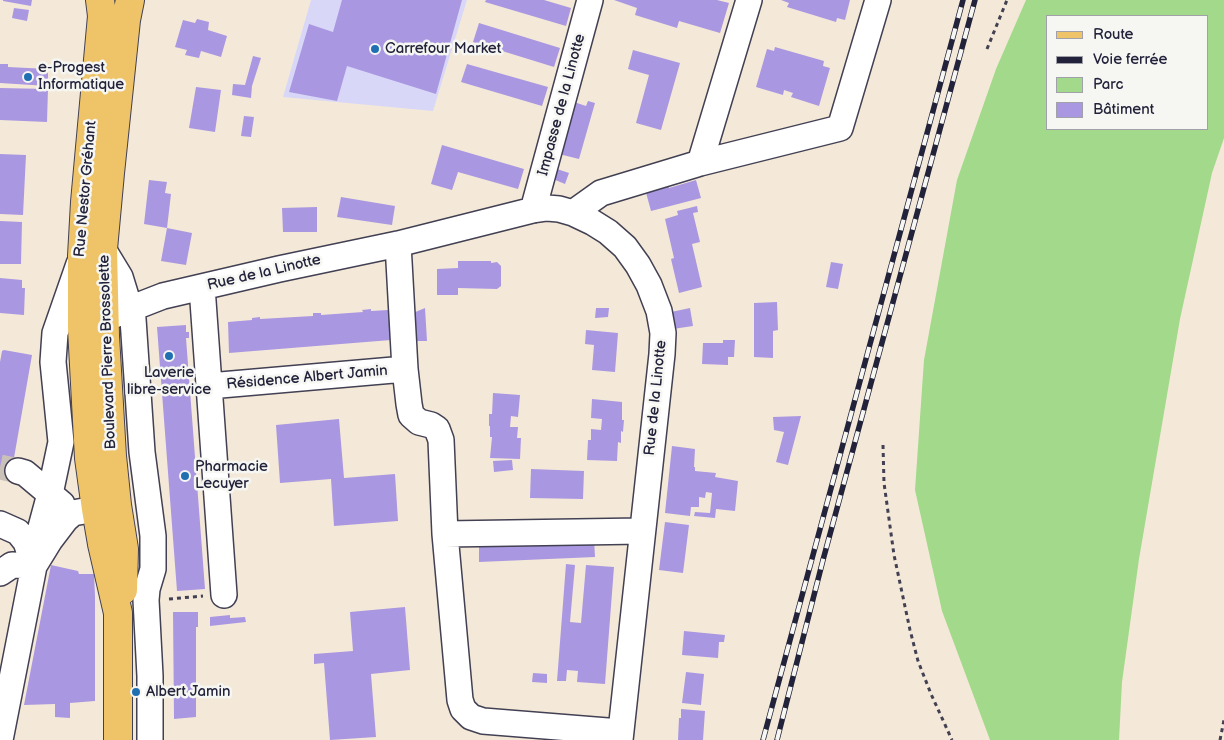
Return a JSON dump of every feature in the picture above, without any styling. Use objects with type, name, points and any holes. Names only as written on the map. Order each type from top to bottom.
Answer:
[{"type":"main road","name":"Rue Nestor Gréhant","points":[[93,252],[84,202],[102,16],[100,0]]},
{"type":"main road","name":"Boulevard Pierre Brossolette","points":[[118,740],[134,600],[106,560],[95,509],[89,458],[82,338],[93,252],[118,96],[130,0]]},
{"type":"main road","name":"Boulevard Pierre Brossolette","points":[[93,252],[104,319],[112,456],[95,509]]},
{"type":"street","name":"Impasse de la Linotte","points":[[533,210],[590,0]]},
{"type":"street","points":[[700,163],[749,0]]},
{"type":"street","points":[[573,213],[602,192],[700,163],[840,128],[878,0]]},
{"type":"street","name":"Rue de la Linotte","points":[[104,319],[163,296],[398,244],[533,210],[546,208],[573,213],[608,232],[624,247],[638,265],[649,285],[659,311],[663,332],[620,736]]},
{"type":"street","name":"Résidence Albert Jamin","points":[[398,244],[411,415],[419,422],[431,425],[437,429],[441,440],[445,534],[460,700],[463,709],[471,717],[483,721],[620,736]]},
{"type":"street","points":[[93,252],[120,277],[163,296]]},
{"type":"street","name":"Rue Nestor Gréhant","points":[[0,740],[37,542],[61,442],[53,362],[55,334],[93,252]]},
{"type":"street","points":[[120,277],[133,319],[142,452],[153,536],[153,569],[134,600],[150,676],[150,740]]},
{"type":"street","name":"Résidence Albert Jamin","points":[[202,287],[224,595]]},
{"type":"street","name":"Résidence Albert Jamin","points":[[209,386],[406,369]]},
{"type":"street","points":[[18,471],[25,473],[50,494],[95,509]]},
{"type":"street","points":[[34,566],[66,519],[95,509]]},
{"type":"street","points":[[0,524],[18,532],[26,542],[34,566]]},
{"type":"street","points":[[445,534],[642,531]]},
{"type":"street","points":[[0,573],[12,565],[34,566]]},
{"type":"path","points":[[987,49],[1007,0]]},
{"type":"path","points":[[883,445],[884,483],[890,526],[910,630],[918,661],[952,740]]},
{"type":"path","points":[[134,600],[224,595]]},
{"type":"path","points":[[1220,740],[1224,720]]},
{"type":"shaded area","name":"Carrefour Market","points":[[311,0],[467,0],[433,111],[283,97]]},
{"type":"green space","points":[[1026,0],[1224,0],[1224,138],[1212,173],[1180,319],[1139,559],[1122,682],[1119,740],[990,740],[942,611],[915,490],[924,360],[957,180],[996,69]]},
{"type":"building","points":[[3,0],[32,0],[31,6]]},
{"type":"building","name":"Carrefour Market","points":[[342,0],[462,0],[436,94],[347,66],[337,101],[289,92],[309,24],[333,32]]},
{"type":"building","points":[[486,0],[544,0],[571,8],[566,26],[485,2]]},
{"type":"building","points":[[614,0],[717,0],[729,3],[720,33],[679,21],[677,28],[635,15],[637,8]]},
{"type":"building","points":[[781,0],[850,0],[845,20],[837,18],[836,22],[787,7],[789,3]]},
{"type":"building","points":[[14,8],[29,10],[27,21],[12,18]]},
{"type":"building","points":[[197,19],[209,22],[208,30],[227,36],[221,57],[201,51],[199,58],[185,55],[187,50],[175,47],[183,20],[195,23]]},
{"type":"building","points":[[479,23],[560,48],[554,67],[473,42]]},
{"type":"building","points":[[775,47],[824,61],[823,66],[830,68],[819,106],[791,97],[793,93],[784,90],[783,95],[756,87],[767,49],[774,51]]},
{"type":"building","points":[[633,50],[680,63],[661,130],[636,123],[649,75],[628,69]]},
{"type":"building","points":[[253,56],[261,58],[252,86],[251,98],[232,95],[233,84],[245,85]]},
{"type":"building","points":[[0,64],[8,64],[8,67],[48,69],[48,86],[0,83]]},
{"type":"building","points":[[467,64],[548,87],[542,106],[461,82]]},
{"type":"building","points":[[196,87],[221,90],[215,132],[189,128]]},
{"type":"building","points":[[0,88],[48,89],[47,122],[0,120]]},
{"type":"building","points":[[588,101],[595,103],[579,159],[559,154],[574,102],[586,106]]},
{"type":"building","points":[[244,116],[254,117],[251,137],[241,136]]},
{"type":"building","points":[[442,145],[524,169],[518,189],[458,172],[452,190],[431,184]]},
{"type":"building","points":[[0,154],[26,155],[23,215],[0,214]]},
{"type":"building","points":[[557,169],[569,173],[565,184],[553,179]]},
{"type":"building","points":[[149,180],[167,182],[165,193],[171,194],[167,228],[144,224]]},
{"type":"building","points":[[696,180],[701,198],[651,211],[645,189],[668,183],[669,188]]},
{"type":"building","points":[[341,197],[395,206],[392,225],[337,217]]},
{"type":"building","points":[[697,206],[698,212],[693,213],[700,242],[692,244],[702,287],[679,293],[671,259],[674,258],[665,219],[678,215],[677,211]]},
{"type":"building","points":[[317,207],[317,232],[283,232],[282,208]]},
{"type":"building","points":[[0,221],[22,222],[21,264],[0,264]]},
{"type":"building","points":[[167,228],[192,233],[186,265],[161,261]]},
{"type":"building","points":[[458,261],[497,262],[501,266],[501,286],[497,289],[458,288],[458,295],[437,295],[437,269],[458,268]]},
{"type":"building","points":[[831,262],[843,264],[838,289],[826,287]]},
{"type":"building","points":[[0,278],[22,280],[22,288],[25,288],[24,315],[0,313]]},
{"type":"building","points":[[777,302],[778,330],[773,331],[773,358],[754,357],[754,303]]},
{"type":"building","points":[[425,308],[427,341],[415,341],[413,313]]},
{"type":"building","points":[[596,308],[609,308],[608,317],[595,318]]},
{"type":"building","points":[[690,308],[693,326],[673,329],[671,312]]},
{"type":"building","points":[[371,309],[371,311],[388,310],[391,340],[229,353],[228,322],[252,320],[252,318],[260,317],[260,319],[313,316],[313,313],[321,313],[321,315],[363,312],[362,310]]},
{"type":"building","points":[[186,325],[186,332],[189,332],[189,338],[186,338],[205,589],[177,591],[157,327]]},
{"type":"building","points":[[586,330],[618,333],[615,372],[592,370],[594,345],[585,344]]},
{"type":"building","points":[[723,340],[735,340],[734,357],[728,357],[728,365],[702,364],[703,343],[723,343]]},
{"type":"building","points":[[2,351],[32,355],[11,475],[0,473],[0,362]]},
{"type":"building","points":[[493,393],[520,395],[518,417],[511,416],[510,427],[518,427],[517,438],[521,438],[520,459],[490,458],[492,437],[490,437],[489,414],[492,414]]},
{"type":"building","points":[[592,399],[622,402],[623,432],[621,431],[621,443],[618,442],[617,461],[587,460],[588,440],[591,440],[591,429],[601,430],[602,419],[591,418]]},
{"type":"building","points":[[801,416],[788,465],[776,462],[784,432],[774,430],[773,417]]},
{"type":"building","points":[[339,419],[344,478],[395,474],[398,521],[334,526],[331,479],[280,483],[276,425]]},
{"type":"building","points":[[672,446],[695,449],[695,471],[716,473],[715,477],[738,481],[735,511],[716,509],[715,518],[694,516],[695,512],[710,513],[712,493],[706,492],[705,498],[699,497],[699,507],[691,507],[690,516],[665,513]]},
{"type":"building","points":[[512,460],[513,470],[494,472],[493,461]]},
{"type":"building","points":[[531,469],[584,471],[583,499],[530,498]]},
{"type":"building","points":[[665,522],[689,525],[683,573],[659,570]]},
{"type":"building","points":[[594,539],[595,557],[479,562],[479,544]]},
{"type":"building","points":[[566,564],[575,565],[570,622],[581,623],[586,565],[614,567],[605,684],[577,682],[578,671],[567,670],[566,681],[557,681]]},
{"type":"building","points":[[51,565],[78,571],[79,574],[94,574],[95,701],[70,703],[70,718],[55,717],[55,704],[24,705]]},
{"type":"building","points":[[405,607],[410,670],[371,674],[376,737],[330,740],[324,663],[314,664],[314,654],[353,651],[350,612]]},
{"type":"building","points":[[173,612],[198,612],[198,627],[196,627],[196,717],[174,719]]},
{"type":"building","points":[[230,615],[230,618],[245,617],[246,622],[210,626],[210,617]]},
{"type":"building","points":[[684,631],[725,635],[724,642],[719,642],[718,658],[682,655]]},
{"type":"building","points":[[686,672],[704,674],[701,705],[682,703]]},
{"type":"building","points":[[533,673],[547,674],[547,683],[532,682]]},
{"type":"building","points":[[681,709],[705,711],[703,740],[678,740]]},
{"type":"tunnel","points":[[0,467],[18,471]]},
{"type":"railway","points":[[763,740],[963,0]]},
{"type":"railway","points":[[777,740],[823,560],[975,0]]},
{"type":"place","name":"Carrefour Market","points":[[375,49]]},
{"type":"place","name":"e-Progest Informatique","points":[[28,77]]},
{"type":"place","name":"Laverie libre-service","points":[[169,356]]},
{"type":"place","name":"Pharmacie Lecuyer","points":[[185,476]]},
{"type":"place","name":"Albert Jamin","points":[[136,692]]}]
